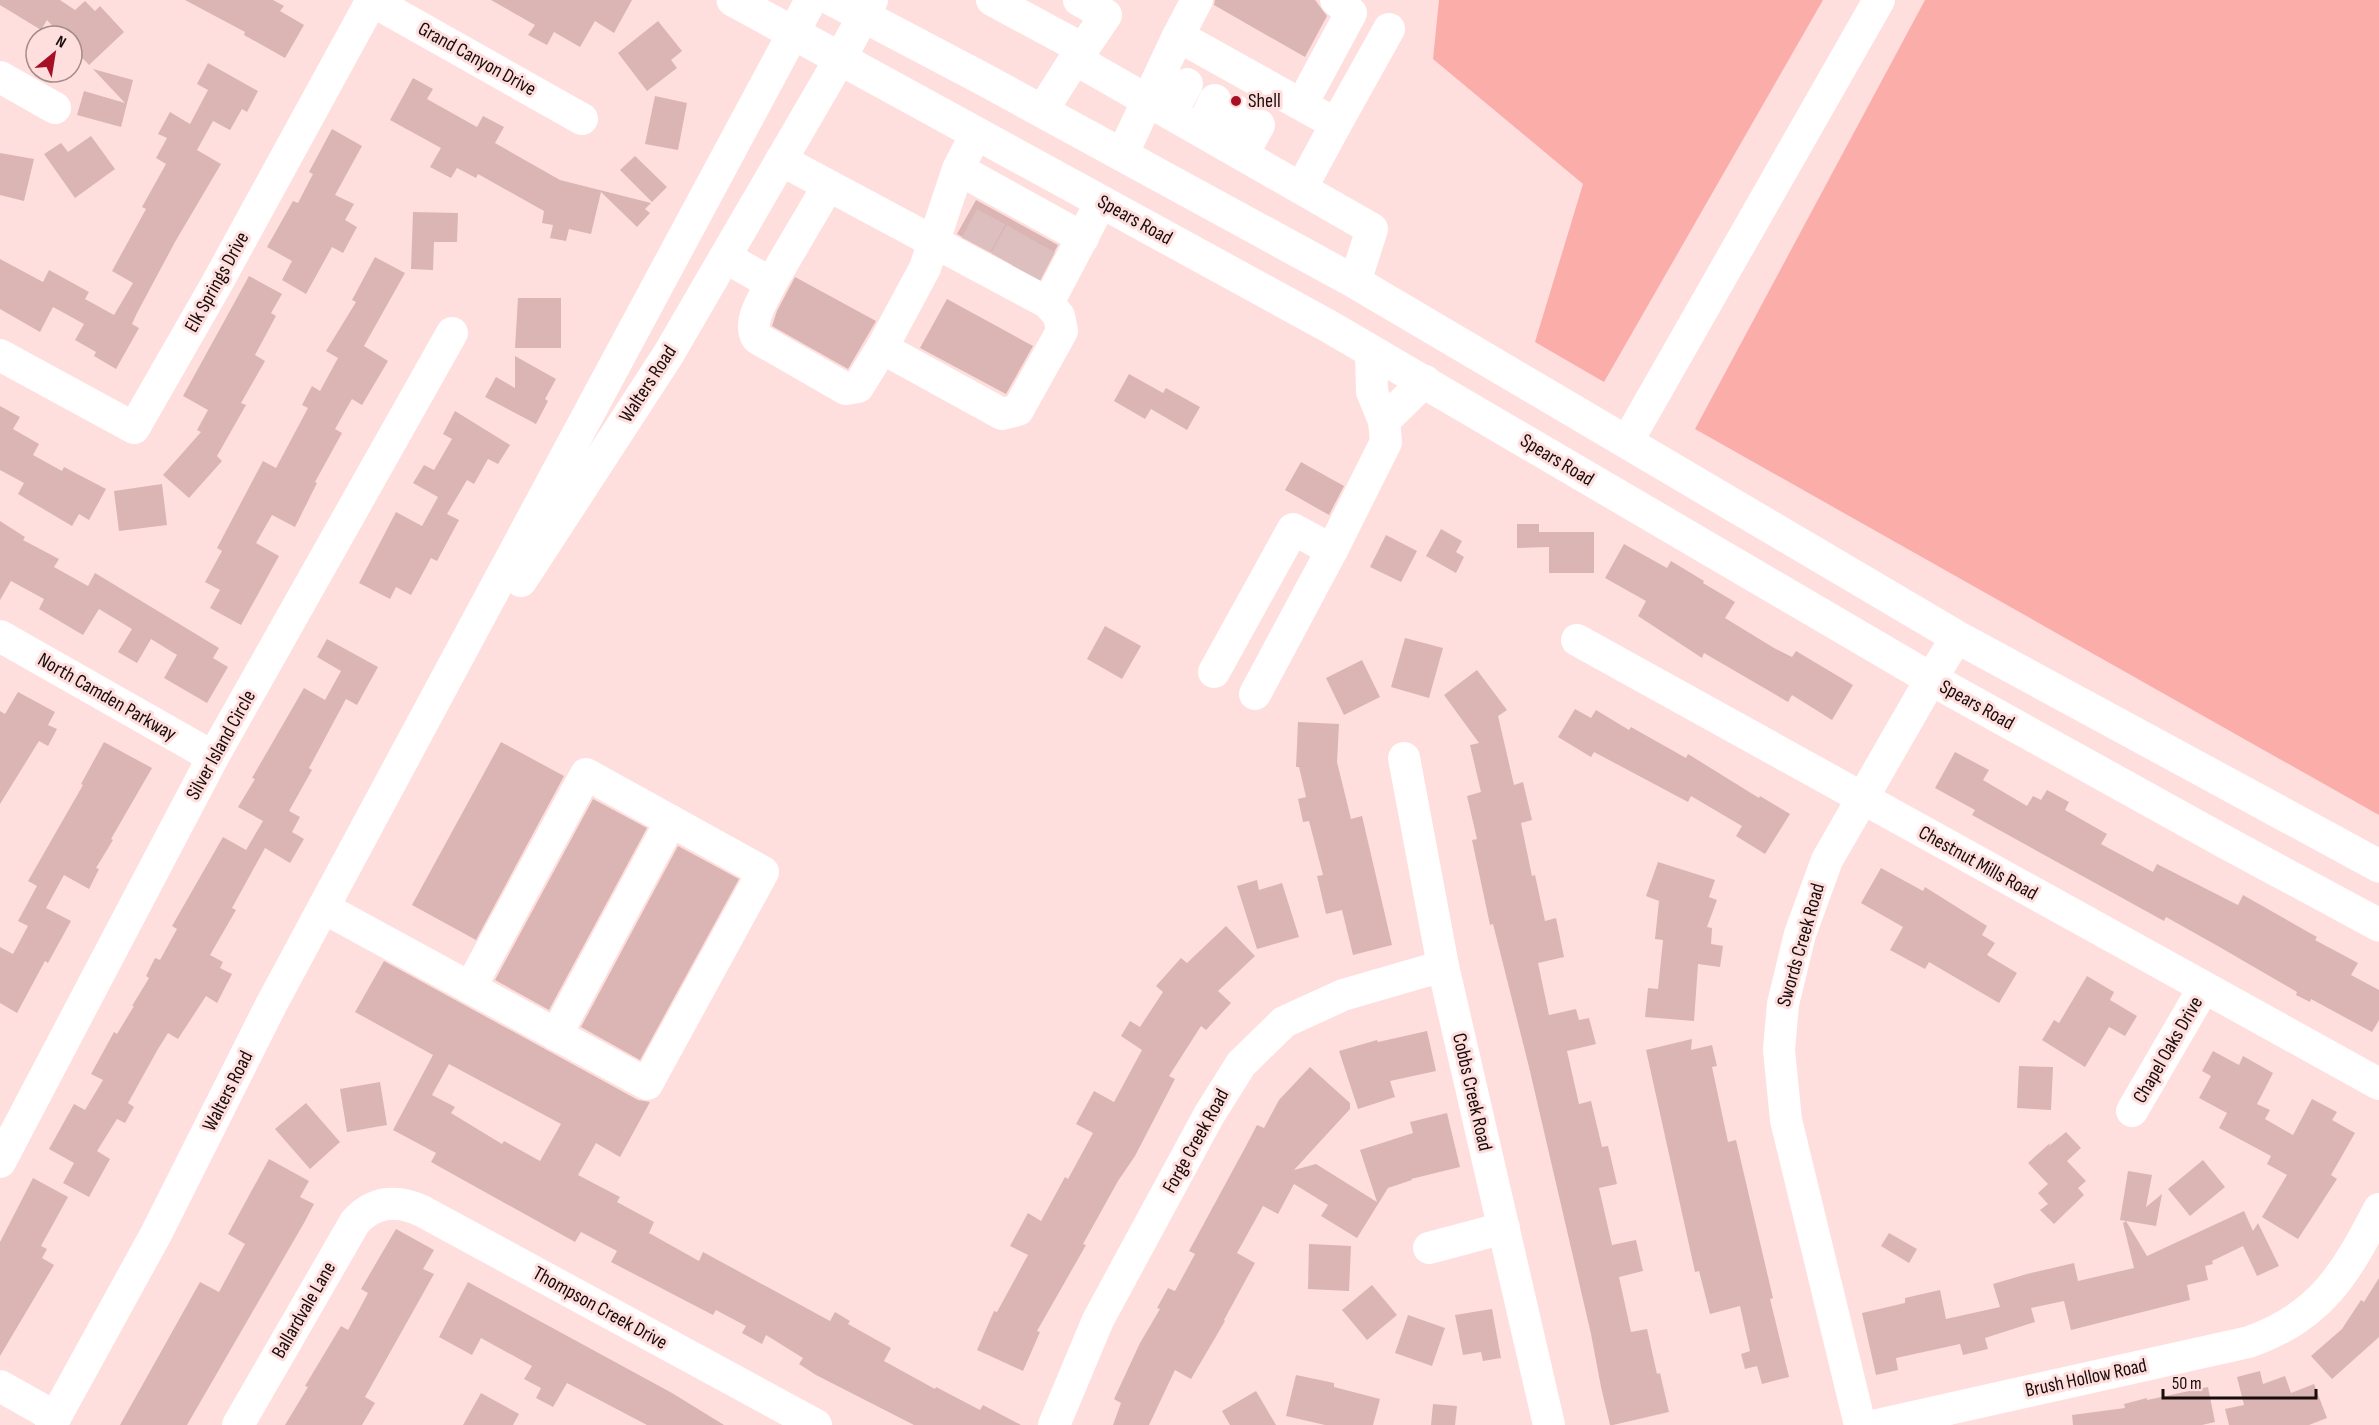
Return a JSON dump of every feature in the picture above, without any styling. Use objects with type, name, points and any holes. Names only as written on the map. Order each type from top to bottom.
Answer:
[{"type":"main road","name":"Spears Road","points":[[733,0],[1330,327],[1931,679],[2379,925]]},
{"type":"main road","points":[[833,0],[867,8],[1042,111],[1355,282],[1957,637],[2379,866]]},
{"type":"main road","points":[[1330,327],[1355,282]]},
{"type":"street","name":"Grand Canyon Drive","points":[[372,0],[582,119]]},
{"type":"street","name":"Elk Springs Drive","points":[[0,355],[134,428],[216,285],[372,0]]},
{"type":"street","name":"Walters Road","points":[[53,1421],[156,1234],[271,1005],[406,757],[688,227],[795,34],[811,0]]},
{"type":"street","points":[[992,0],[1159,106],[1372,229],[1355,282]]},
{"type":"street","points":[[1159,106],[1179,36],[1197,0]]},
{"type":"street","points":[[1222,142],[1252,95],[1351,14],[1336,0]]},
{"type":"street","points":[[1627,442],[1879,0]]},
{"type":"street","points":[[1042,111],[1079,54],[1100,5]]},
{"type":"street","name":"Walters Road","points":[[406,757],[668,355],[867,8]]},
{"type":"street","points":[[1302,188],[1389,29]]},
{"type":"street","points":[[1179,36],[1197,66],[1252,95],[1336,124]]},
{"type":"street","points":[[1122,155],[1159,106],[1197,66]]},
{"type":"street","points":[[0,77],[55,108]]},
{"type":"street","points":[[1222,142],[1252,95]]},
{"type":"street","points":[[828,186],[771,282],[753,322],[752,331],[757,338],[846,389],[858,387],[925,268],[958,169],[976,134]]},
{"type":"street","points":[[781,160],[933,242],[971,252],[1011,274],[1048,303],[1059,316],[1062,331],[1018,411],[1002,414],[882,348]]},
{"type":"street","points":[[958,169],[1001,199],[1040,221],[1083,238]]},
{"type":"street","points":[[1048,303],[1101,202]]},
{"type":"street","points":[[725,257],[771,282]]},
{"type":"street","name":"Silver Island Circle","points":[[0,1162],[213,758],[452,333]]},
{"type":"street","points":[[1255,694],[1332,550],[1386,442],[1384,421],[1372,392],[1371,351]]},
{"type":"street","points":[[1384,421],[1425,381]]},
{"type":"street","points":[[1214,672],[1293,529],[1332,550]]},
{"type":"street","name":"Swords Creek Road","points":[[1860,1425],[1786,1120],[1779,1050],[1784,996],[1800,934],[1827,860],[1861,798],[1957,637]]},
{"type":"street","name":"Chestnut Mills Road","points":[[1577,640],[2203,989],[2379,1084]]},
{"type":"street","name":"North Camden Parkway","points":[[3,645],[213,758]]},
{"type":"street","name":"Cobbs Creek Road","points":[[1404,758],[1443,966],[1549,1425]]},
{"type":"street","points":[[324,908],[470,988],[556,1035],[647,1084],[762,872],[586,774],[470,988]]},
{"type":"street","points":[[556,1035],[671,821]]},
{"type":"street","name":"Forge Creek Road","points":[[1054,1425],[1098,1320],[1209,1114],[1241,1064],[1284,1022],[1343,995],[1443,966]]},
{"type":"street","name":"Chapel Oaks Drive","points":[[2132,1111],[2203,989]]},
{"type":"street","name":"Ballardvale Lane","points":[[238,1425],[355,1222],[380,1204]]},
{"type":"street","name":"Thompson Creek Drive","points":[[380,1204],[412,1206],[816,1425]]},
{"type":"street","name":"Brush Hollow Road","points":[[1877,1425],[2226,1347],[2271,1334],[2291,1324],[2324,1296],[2351,1260],[2379,1209]]},
{"type":"street","points":[[1429,1248],[1504,1228]]},
{"type":"street","points":[[0,1386],[53,1421]]},
{"type":"shaded area","points":[[1439,0],[1823,0],[1604,382],[1535,342],[1583,184],[1433,59]]},
{"type":"shaded area","points":[[1925,0],[2379,0],[2379,815],[1695,429]]},
{"type":"building","points":[[0,0],[60,0],[75,10],[85,1],[95,11],[100,6],[124,32],[89,65],[84,60],[84,24],[51,24],[47,20],[45,24],[31,24],[0,5]]},
{"type":"building","points":[[185,0],[273,0],[284,6],[280,11],[304,25],[285,58],[244,35],[245,32]]},
{"type":"building","points":[[491,0],[632,0],[614,33],[595,21],[580,47],[554,32],[547,45],[528,35],[535,25]]},
{"type":"building","points":[[1215,0],[1315,0],[1327,16],[1305,57],[1214,5]]},
{"type":"building","points":[[658,21],[682,51],[671,60],[677,68],[647,91],[618,53]]},
{"type":"building","points":[[208,63],[258,91],[247,112],[242,109],[230,130],[213,121],[197,150],[221,164],[137,313],[132,324],[139,328],[116,369],[94,356],[96,352],[75,340],[84,324],[53,307],[40,332],[0,309],[0,259],[43,282],[49,270],[89,292],[85,299],[114,315],[133,283],[112,271],[146,209],[142,207],[166,164],[156,158],[167,138],[158,134],[170,112],[190,124],[208,90],[197,84]]},
{"type":"building","points":[[93,69],[133,80],[121,127],[77,115],[84,91],[125,103]]},
{"type":"building","points":[[413,78],[433,89],[427,99],[477,127],[483,116],[504,127],[495,143],[560,180],[651,203],[645,209],[650,213],[637,227],[601,192],[591,234],[569,229],[566,241],[550,238],[553,225],[542,223],[544,211],[478,174],[476,178],[457,168],[451,178],[430,167],[441,148],[390,120]]},
{"type":"building","points":[[655,96],[687,103],[678,150],[645,144]]},
{"type":"building","points":[[332,129],[362,146],[335,195],[354,204],[345,220],[357,227],[343,253],[332,247],[306,294],[282,280],[292,261],[267,247],[293,201],[298,203],[313,174],[309,172]]},
{"type":"building","points":[[91,136],[115,169],[75,198],[44,154],[61,143],[68,152]]},
{"type":"building","points":[[0,153],[34,159],[24,201],[0,195]]},
{"type":"building","points":[[635,156],[667,187],[652,202],[620,170]]},
{"type":"building","points":[[976,200],[1058,245],[1040,279],[957,234]]},
{"type":"building","points":[[413,212],[458,213],[457,242],[434,242],[433,270],[411,269]]},
{"type":"building","points":[[375,257],[405,273],[364,346],[388,361],[362,405],[352,399],[335,429],[342,433],[315,482],[317,483],[295,527],[272,515],[256,543],[279,556],[241,625],[210,608],[220,590],[205,582],[222,551],[217,548],[263,461],[276,468],[308,408],[302,405],[312,386],[320,391],[338,358],[326,351],[356,302],[352,300]]},
{"type":"building","points":[[249,276],[282,294],[271,313],[276,316],[255,355],[265,361],[241,403],[246,405],[217,456],[222,461],[189,498],[163,475],[201,432],[197,430],[208,410],[183,396]]},
{"type":"building","points":[[795,277],[876,321],[848,369],[772,326],[777,311]]},
{"type":"building","points":[[518,298],[561,298],[561,348],[515,348]]},
{"type":"building","points":[[947,299],[1033,346],[1006,394],[920,348]]},
{"type":"building","points":[[515,356],[556,379],[545,399],[548,401],[536,424],[485,397],[496,377],[515,388]]},
{"type":"building","points":[[1129,374],[1163,393],[1166,388],[1200,407],[1187,430],[1151,409],[1145,419],[1114,401]]},
{"type":"building","points":[[0,406],[20,417],[13,429],[39,444],[33,455],[62,471],[64,467],[106,489],[89,520],[79,514],[72,526],[18,494],[24,483],[0,470]]},
{"type":"building","points":[[455,411],[510,445],[498,464],[488,459],[474,484],[467,480],[447,514],[459,520],[437,561],[431,558],[411,595],[396,587],[390,599],[359,583],[396,512],[422,526],[438,497],[413,483],[424,465],[434,470],[452,439],[443,434]]},
{"type":"building","points":[[1301,462],[1344,486],[1329,515],[1285,490]]},
{"type":"building","points":[[162,484],[167,525],[119,531],[114,491]]},
{"type":"building","points":[[0,521],[25,537],[23,540],[59,559],[54,567],[88,586],[95,573],[219,648],[213,658],[228,667],[207,703],[164,678],[177,655],[151,639],[137,663],[118,652],[132,629],[99,609],[83,635],[39,609],[44,599],[11,581],[0,600]]},
{"type":"building","points":[[1517,524],[1539,524],[1539,532],[1594,532],[1594,573],[1549,573],[1549,547],[1517,548]]},
{"type":"building","points":[[1441,529],[1462,541],[1456,552],[1464,557],[1456,573],[1426,556]]},
{"type":"building","points":[[1386,535],[1417,551],[1401,582],[1370,567]]},
{"type":"building","points":[[1624,544],[1667,568],[1671,561],[1704,581],[1703,583],[1735,602],[1725,618],[1774,648],[1792,657],[1796,651],[1853,685],[1832,720],[1792,695],[1788,702],[1704,653],[1702,658],[1638,616],[1646,601],[1605,578]]},
{"type":"building","points":[[1105,626],[1141,646],[1122,679],[1087,659]]},
{"type":"building","points":[[1405,638],[1443,648],[1429,698],[1391,687]]},
{"type":"building","points":[[327,639],[378,667],[357,705],[346,699],[309,768],[312,770],[289,811],[300,817],[292,832],[304,839],[290,863],[265,848],[232,908],[236,910],[210,955],[223,962],[220,968],[232,974],[217,1003],[206,996],[178,1039],[168,1033],[128,1103],[134,1107],[125,1123],[117,1119],[97,1151],[110,1159],[89,1197],[63,1183],[74,1163],[49,1149],[74,1104],[85,1110],[103,1080],[91,1074],[114,1032],[117,1034],[134,1006],[132,1006],[149,978],[146,976],[155,958],[160,960],[177,929],[172,926],[223,837],[246,850],[263,821],[238,807],[255,779],[252,778],[304,688],[325,700],[341,671],[317,657]]},
{"type":"building","points":[[1362,660],[1380,697],[1344,715],[1326,678]]},
{"type":"building","points":[[1477,670],[1507,710],[1498,716],[1514,785],[1523,782],[1532,820],[1521,823],[1532,876],[1535,875],[1545,921],[1556,918],[1564,957],[1538,963],[1549,1015],[1576,1009],[1579,1020],[1589,1018],[1596,1044],[1567,1051],[1579,1104],[1591,1101],[1602,1147],[1608,1146],[1617,1184],[1599,1188],[1612,1245],[1636,1240],[1643,1271],[1619,1277],[1631,1332],[1647,1329],[1657,1374],[1660,1373],[1669,1412],[1613,1425],[1610,1425],[1529,1067],[1493,924],[1490,925],[1472,840],[1477,839],[1467,796],[1481,792],[1470,745],[1479,743],[1444,695]]},
{"type":"building","points":[[18,692],[55,712],[48,725],[57,729],[48,746],[39,741],[0,804],[0,711],[5,714]]},
{"type":"building","points":[[1575,709],[1591,718],[1596,710],[1629,730],[1631,727],[1686,758],[1688,754],[1759,798],[1760,796],[1790,814],[1765,854],[1736,836],[1742,826],[1691,796],[1688,802],[1594,752],[1591,757],[1558,737]]},
{"type":"building","points":[[1298,722],[1339,724],[1337,762],[1351,819],[1362,816],[1392,945],[1353,955],[1342,910],[1326,914],[1317,876],[1323,875],[1309,821],[1303,822],[1298,799],[1306,797],[1299,767],[1296,767]]},
{"type":"building","points":[[104,742],[152,768],[111,839],[113,840],[96,868],[99,869],[89,889],[64,875],[46,908],[71,921],[48,963],[45,961],[17,1013],[0,1003],[0,947],[13,954],[28,926],[18,921],[37,886],[28,881],[83,785],[81,784]]},
{"type":"building","points":[[501,742],[564,776],[476,940],[412,905]]},
{"type":"building","points":[[1955,752],[1989,770],[1983,780],[2027,806],[2033,796],[2041,800],[2047,790],[2069,802],[2065,810],[2107,834],[2101,844],[2153,872],[2157,864],[2238,905],[2243,895],[2317,937],[2315,940],[2358,963],[2351,975],[2379,990],[2379,1020],[2372,1032],[2311,999],[2310,1002],[2296,995],[2297,992],[2166,917],[2164,921],[1972,815],[1975,810],[1935,788]]},
{"type":"building","points":[[593,799],[647,828],[549,1010],[495,980]]},
{"type":"building","points":[[678,846],[739,879],[640,1060],[581,1027]]},
{"type":"building","points":[[1658,862],[1715,880],[1709,897],[1717,900],[1707,927],[1712,928],[1711,944],[1723,946],[1720,967],[1698,964],[1694,1021],[1645,1017],[1648,988],[1658,989],[1663,940],[1655,939],[1659,901],[1646,896]]},
{"type":"building","points":[[1881,868],[1923,891],[1925,887],[1987,926],[1982,935],[1995,943],[1987,955],[2017,973],[1999,1003],[1929,962],[1925,969],[1890,950],[1903,927],[1861,903]]},
{"type":"building","points":[[1257,880],[1259,890],[1282,883],[1299,937],[1257,949],[1237,886]]},
{"type":"building","points":[[1226,926],[1255,956],[1218,991],[1231,1003],[1206,1030],[1201,1026],[1169,1076],[1175,1079],[1135,1156],[1118,1181],[1083,1244],[1086,1245],[1037,1331],[1040,1332],[1023,1371],[977,1350],[994,1311],[997,1312],[1028,1255],[1010,1246],[1028,1213],[1041,1221],[1065,1177],[1068,1179],[1093,1133],[1076,1124],[1094,1091],[1114,1102],[1142,1050],[1121,1036],[1130,1021],[1140,1027],[1163,992],[1156,986],[1181,958],[1187,963]]},
{"type":"building","points":[[384,961],[638,1100],[650,1102],[620,1157],[596,1143],[578,1175],[620,1197],[617,1202],[654,1222],[649,1233],[699,1261],[703,1252],[830,1321],[835,1312],[850,1321],[848,1324],[891,1348],[884,1361],[935,1389],[936,1387],[980,1410],[983,1405],[1021,1425],[914,1425],[816,1375],[799,1364],[803,1358],[766,1335],[762,1344],[742,1333],[746,1326],[716,1310],[713,1315],[611,1262],[617,1251],[581,1232],[575,1242],[431,1162],[436,1153],[393,1130],[433,1055],[355,1012]],"holes":[[[449,1064],[561,1124],[540,1161],[504,1141],[502,1144],[451,1113],[455,1107],[432,1095]]]},
{"type":"building","points":[[2087,976],[2114,992],[2110,1000],[2137,1016],[2125,1036],[2109,1027],[2085,1067],[2042,1040],[2054,1020],[2059,1023]]},
{"type":"building","points":[[1427,1031],[1436,1071],[1390,1081],[1395,1097],[1358,1109],[1339,1051],[1377,1040],[1378,1042]]},
{"type":"building","points":[[1692,1039],[1691,1050],[1712,1045],[1717,1066],[1712,1067],[1728,1142],[1736,1140],[1773,1298],[1770,1299],[1789,1377],[1762,1384],[1757,1366],[1745,1369],[1741,1354],[1750,1351],[1740,1306],[1710,1314],[1699,1271],[1695,1272],[1646,1050]]},
{"type":"building","points":[[2213,1051],[2239,1065],[2243,1056],[2273,1073],[2257,1104],[2270,1110],[2265,1119],[2293,1135],[2312,1099],[2337,1112],[2332,1120],[2355,1133],[2331,1175],[2337,1179],[2298,1239],[2262,1217],[2287,1175],[2267,1164],[2271,1156],[2219,1128],[2227,1113],[2199,1098],[2211,1076],[2202,1071]]},
{"type":"building","points":[[2019,1066],[2053,1067],[2051,1110],[2017,1108]]},
{"type":"building","points":[[1310,1067],[1350,1103],[1350,1109],[1294,1170],[1316,1164],[1377,1202],[1360,1150],[1413,1133],[1410,1122],[1447,1113],[1460,1167],[1411,1179],[1388,1188],[1357,1238],[1321,1216],[1328,1205],[1294,1184],[1278,1214],[1263,1206],[1237,1253],[1255,1263],[1191,1379],[1175,1370],[1149,1425],[1113,1425],[1121,1403],[1114,1399],[1140,1343],[1160,1309],[1157,1308],[1168,1288],[1175,1291],[1195,1254],[1189,1251],[1257,1125],[1264,1128],[1279,1100]]},
{"type":"building","points":[[380,1082],[387,1125],[347,1132],[340,1089]]},
{"type":"building","points":[[306,1103],[340,1142],[310,1169],[275,1129]]},
{"type":"building","points":[[2066,1132],[2081,1148],[2067,1161],[2086,1181],[2078,1188],[2084,1195],[2054,1224],[2040,1210],[2048,1204],[2038,1193],[2048,1184],[2028,1163]]},
{"type":"building","points":[[269,1159],[309,1181],[300,1197],[314,1204],[304,1223],[187,1425],[120,1425],[200,1282],[219,1292],[245,1244],[228,1234]]},
{"type":"building","points":[[2203,1160],[2225,1187],[2190,1216],[2168,1189]]},
{"type":"building","points":[[2128,1171],[2152,1175],[2146,1207],[2162,1194],[2156,1226],[2120,1220]]},
{"type":"building","points":[[33,1178],[68,1197],[41,1246],[47,1249],[42,1258],[54,1265],[0,1356],[0,1242]]},
{"type":"building","points":[[2244,1211],[2253,1231],[2258,1223],[2279,1266],[2257,1276],[2243,1246],[2212,1261],[2213,1264],[2205,1266],[2208,1280],[2187,1285],[2190,1300],[2071,1330],[2064,1301],[2031,1308],[2035,1322],[1985,1338],[1988,1349],[1963,1355],[1960,1344],[1896,1358],[1898,1370],[1876,1375],[1862,1313],[1905,1303],[1905,1298],[1940,1290],[1946,1319],[2000,1307],[1993,1284],[2027,1274],[2074,1263],[2078,1281],[2134,1268],[2123,1223],[2126,1221],[2147,1256]]},
{"type":"building","points":[[396,1229],[434,1250],[423,1269],[434,1274],[365,1397],[375,1403],[362,1425],[285,1425],[341,1326],[348,1330],[368,1293],[361,1289]]},
{"type":"building","points":[[1889,1233],[1917,1249],[1909,1263],[1881,1246]]},
{"type":"building","points":[[1309,1244],[1351,1246],[1349,1291],[1308,1289]]},
{"type":"building","points":[[2379,1278],[2379,1337],[2332,1379],[2311,1356],[2342,1329],[2361,1300],[2364,1302]]},
{"type":"building","points":[[468,1282],[672,1393],[724,1425],[647,1425],[567,1383],[553,1407],[536,1398],[541,1388],[524,1379],[532,1366],[481,1338],[472,1355],[439,1337]]},
{"type":"building","points":[[1372,1285],[1397,1315],[1367,1340],[1342,1310]]},
{"type":"building","points":[[1492,1309],[1501,1358],[1483,1361],[1481,1352],[1463,1355],[1455,1315]]},
{"type":"building","points":[[1408,1315],[1445,1328],[1432,1366],[1395,1353]]},
{"type":"building","points":[[2260,1371],[2263,1384],[2285,1376],[2291,1393],[2314,1384],[2327,1418],[2309,1425],[2229,1425],[2225,1409],[2244,1405],[2237,1377]]},
{"type":"building","points":[[1296,1375],[1334,1383],[1334,1387],[1380,1399],[1373,1425],[1325,1425],[1286,1416]]},
{"type":"building","points":[[2208,1387],[2215,1422],[2202,1425],[2073,1425],[2072,1415],[2125,1408],[2124,1404],[2147,1398],[2147,1400]]},
{"type":"building","points":[[1256,1391],[1276,1425],[1230,1425],[1222,1411]]},
{"type":"building","points":[[481,1393],[519,1414],[513,1425],[463,1425]]},
{"type":"building","points":[[1433,1404],[1457,1406],[1455,1425],[1431,1425]]},
{"type":"tunnel","points":[[976,245],[998,204]]},
{"type":"tunnel","points":[[1005,261],[1028,220]]},
{"type":"tunnel","points":[[1026,273],[1048,231]]},
{"type":"place","name":"Shell","points":[[1236,101]]}]
